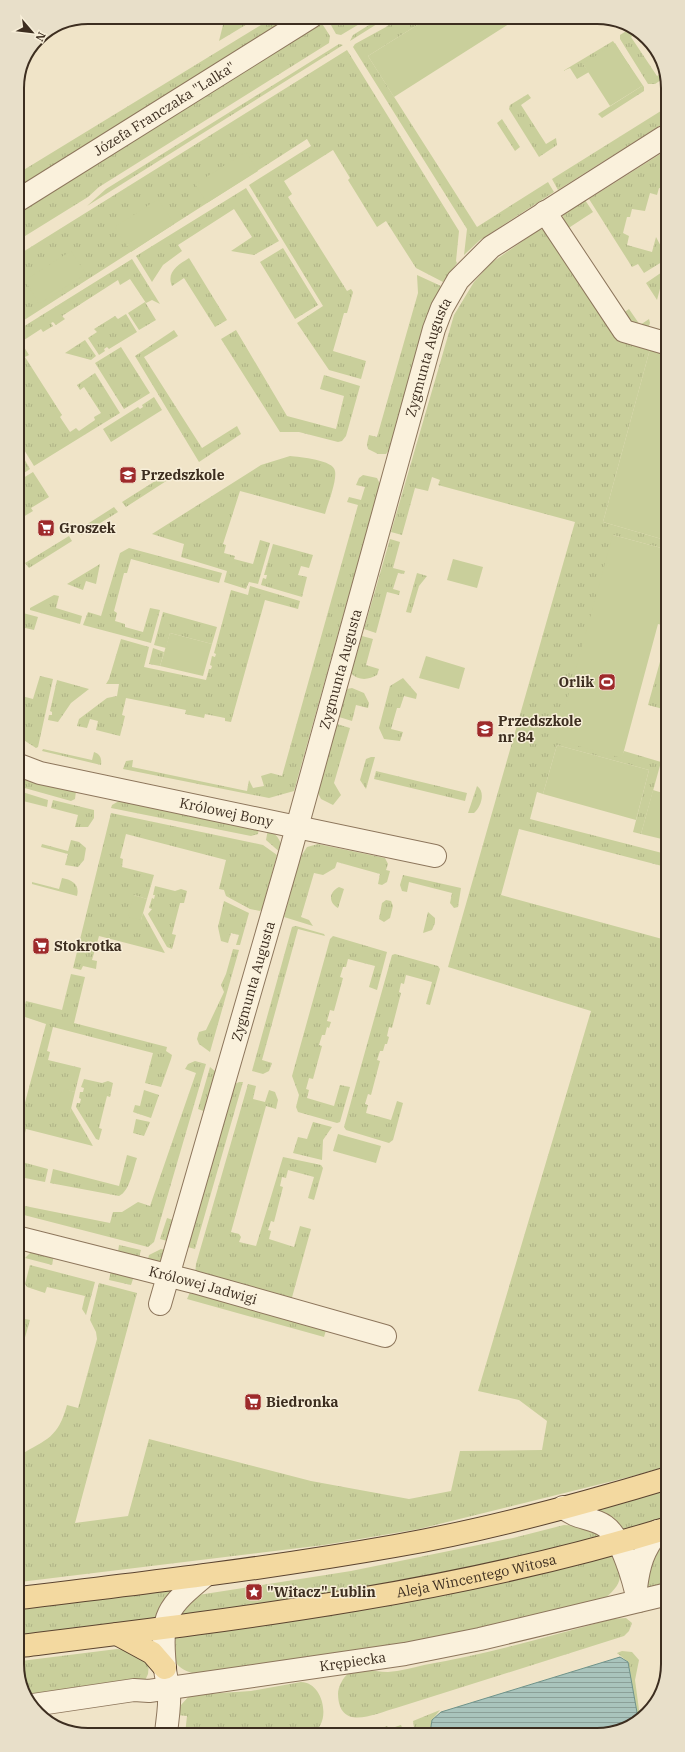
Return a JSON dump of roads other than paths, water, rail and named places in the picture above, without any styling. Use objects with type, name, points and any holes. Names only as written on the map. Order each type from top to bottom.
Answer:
[{"type":"main road","points":[[24,1598],[206,1575],[396,1546],[563,1507],[661,1480]]},
{"type":"main road","name":"Aleja Wincentego Witosa","points":[[24,1646],[289,1611],[416,1590],[532,1565],[661,1530]]},
{"type":"main road","points":[[117,1634],[152,1653],[167,1677]]},
{"type":"street","name":"Józefa Franczaka \"Lalka\"","points":[[24,196],[300,24]]},
{"type":"street","name":"Zygmunta Augusta","points":[[160,1304],[296,828],[434,329],[442,308],[458,280],[491,247],[661,139]]},
{"type":"street","points":[[545,212],[624,331],[661,342]]},
{"type":"street","name":"Królowej Bony","points":[[24,767],[40,773],[435,856]]},
{"type":"street","name":"Królowej Jadwigi","points":[[24,1239],[168,1276],[385,1336]]},
{"type":"street","points":[[563,1507],[571,1514],[605,1526],[619,1542],[637,1596]]},
{"type":"street","points":[[637,1596],[640,1563],[649,1543],[661,1531]]},
{"type":"street","points":[[167,1728],[169,1704],[163,1628],[166,1618],[177,1601],[206,1575]]},
{"type":"street","name":"Krępiecka","points":[[39,1704],[134,1690],[149,1691],[167,1677],[405,1654],[480,1639],[637,1596],[661,1594]]},
{"type":"water","points":[[620,1657],[628,1662],[637,1714],[618,1725],[597,1728],[431,1728],[432,1720],[441,1712]]},
{"type":"place","name":"Przedszkole","points":[[128,475]]},
{"type":"place","name":"Groszek","points":[[46,528]]},
{"type":"place","name":"Orlik","points":[[607,682]]},
{"type":"place","name":"Przedszkole nr 84","points":[[485,729]]},
{"type":"place","name":"Stokrotka","points":[[41,946]]},
{"type":"place","name":"Biedronka","points":[[253,1402]]},
{"type":"place","name":"\"Witacz\" Lublin","points":[[254,1592]]}]
